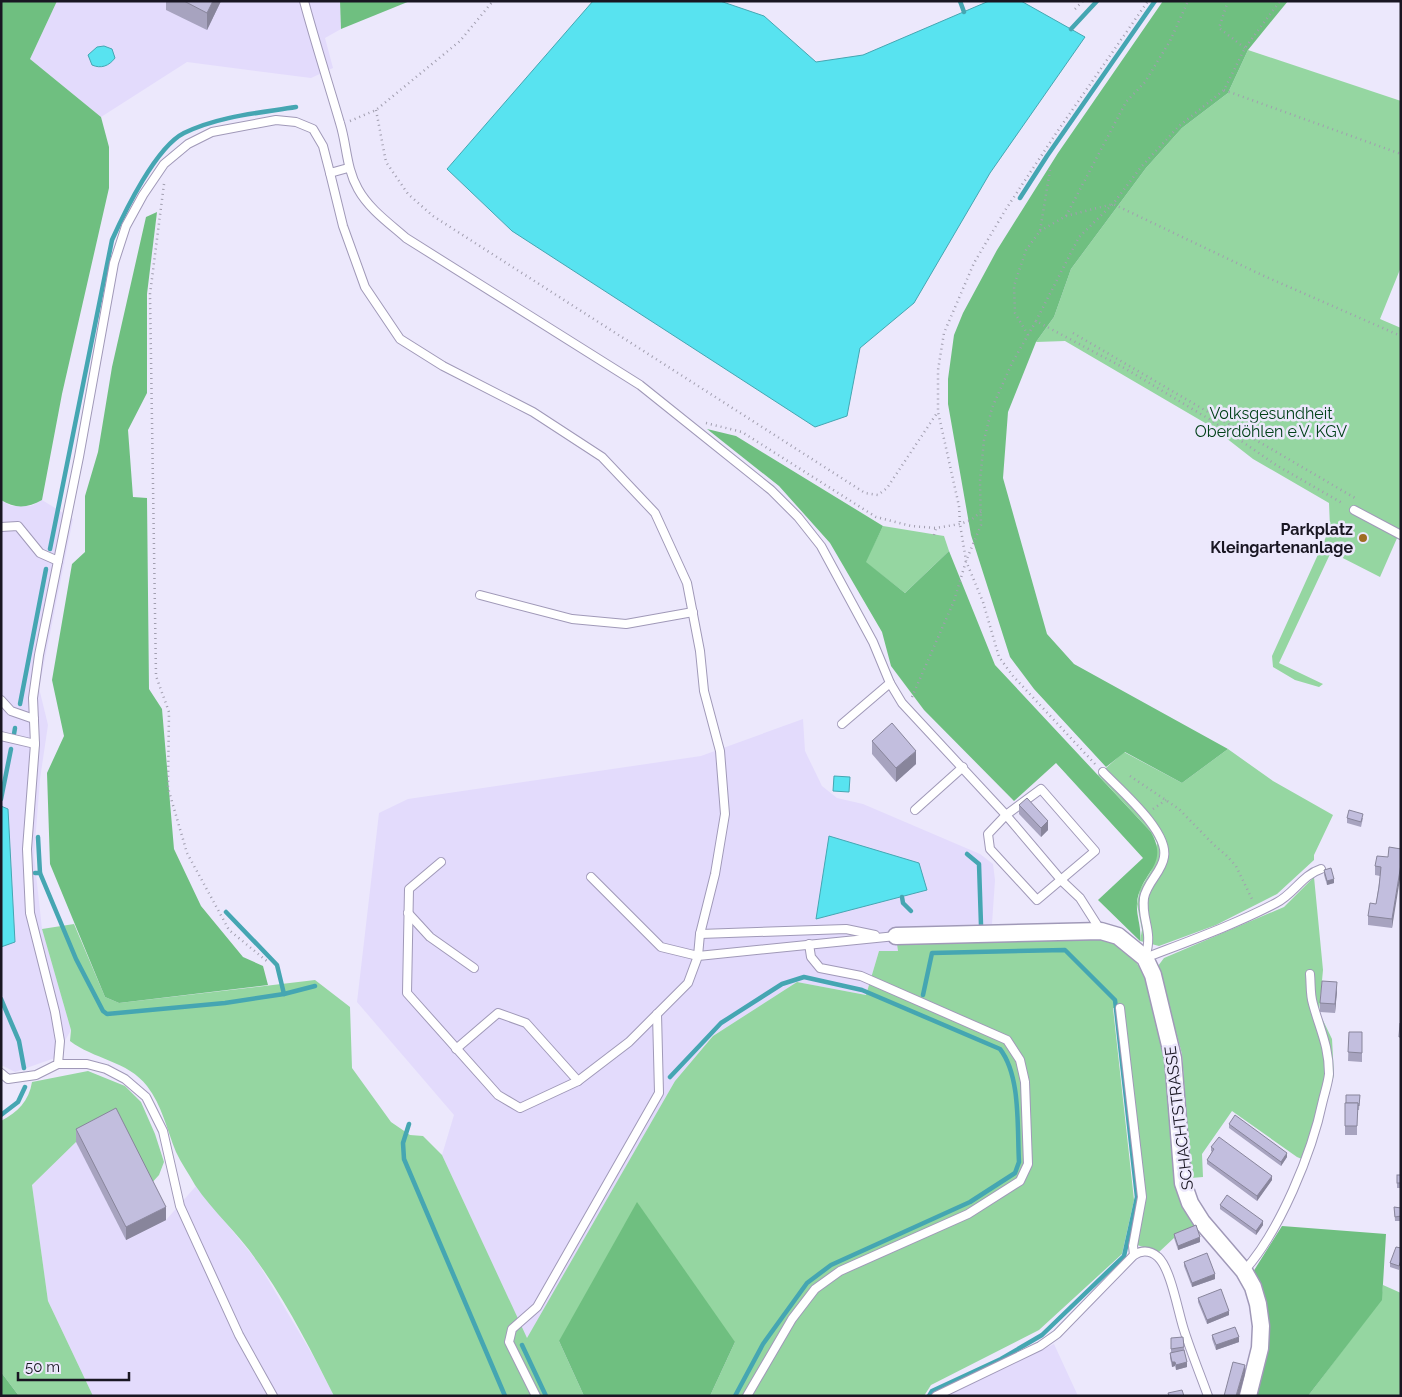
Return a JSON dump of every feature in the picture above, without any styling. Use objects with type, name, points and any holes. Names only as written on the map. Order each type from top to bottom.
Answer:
[{"type":"street","name":"SCHACHTSTRASSE","points":[[891,936],[1101,931],[1118,936],[1145,958],[1153,975],[1173,1058],[1183,1183],[1190,1203],[1202,1222],[1244,1272],[1253,1287],[1258,1304],[1261,1326],[1260,1348],[1248,1396]]},
{"type":"lane","points":[[304,1],[340,125],[348,168],[358,190],[374,211],[406,238],[640,385],[771,490],[821,546],[873,642],[890,683],[902,703],[963,767],[1062,881],[1080,898],[1101,931]]},
{"type":"lane","points":[[58,1064],[60,1041],[56,1012],[30,913],[26,849],[35,744],[34,698],[39,655],[114,263],[126,226],[164,164],[188,144],[212,132],[276,120],[296,122],[313,129],[323,146],[343,226],[365,287],[400,339],[443,366],[533,412],[602,456],[655,513],[687,583],[700,650],[704,692],[720,751],[725,814],[715,874],[700,934],[698,956],[688,983],[629,1042],[578,1081],[520,1108],[498,1095],[406,993],[409,889],[441,862]]},
{"type":"lane","points":[[330,173],[348,168]]},
{"type":"lane","points":[[1354,510],[1401,535]]},
{"type":"lane","points":[[1,527],[18,526],[40,553],[58,561]]},
{"type":"lane","points":[[480,594],[572,619],[626,624],[693,612]]},
{"type":"lane","points":[[842,724],[890,683]]},
{"type":"lane","points":[[1,700],[11,711],[34,719]]},
{"type":"lane","points":[[1,736],[35,744]]},
{"type":"lane","points":[[915,810],[963,767]]},
{"type":"lane","points":[[1103,772],[1146,818],[1163,841],[1165,856],[1144,897],[1144,910],[1150,933],[1150,944],[1145,958]]},
{"type":"lane","points":[[1041,788],[1095,851],[1062,881],[1037,900],[990,849],[988,834],[1006,815],[1041,788]]},
{"type":"lane","points":[[1145,958],[1220,930],[1279,902],[1310,872],[1321,869]]},
{"type":"lane","points":[[591,878],[661,947],[698,956],[891,936]]},
{"type":"lane","points":[[408,913],[430,937],[474,968]]},
{"type":"lane","points":[[700,934],[846,929],[891,936]]},
{"type":"lane","points":[[747,1396],[792,1319],[815,1288],[840,1271],[968,1214],[1020,1181],[1028,1164],[1025,1082],[1020,1060],[1007,1040],[861,976],[820,968],[811,957],[809,944]]},
{"type":"lane","points":[[1244,1272],[1284,1208],[1305,1160],[1321,1112],[1329,1076],[1325,1038],[1312,1003],[1310,974]]},
{"type":"lane","points":[[1120,1008],[1142,1197],[1133,1246],[1134,1255]]},
{"type":"lane","points":[[456,1049],[498,1013],[526,1023],[578,1081]]},
{"type":"lane","points":[[536,1396],[509,1342],[512,1330],[536,1307],[658,1093],[657,1014]]},
{"type":"lane","points":[[1,1073],[8,1079],[36,1075],[58,1064],[87,1064],[106,1069],[125,1079],[146,1097],[163,1131],[180,1206],[239,1335],[273,1396]]},
{"type":"lane","points":[[936,1396],[1045,1342],[1056,1334],[1140,1251],[1150,1252],[1162,1263],[1208,1396]]},
{"type":"path","points":[[340,125],[376,110],[460,42],[493,1]]},
{"type":"path","points":[[1075,9],[1083,1]]},
{"type":"path","points":[[1103,772],[1013,676],[999,657],[983,602],[966,561],[959,506],[938,412],[938,370],[944,333],[974,263],[1006,209],[1148,1]]},
{"type":"path","points":[[1066,216],[1126,102],[1146,82],[1170,41],[1188,1]]},
{"type":"path","points":[[1228,1],[1219,28],[1245,48]]},
{"type":"path","points":[[902,703],[914,696],[954,601],[966,561],[981,526],[980,481],[984,440],[992,408],[1012,363],[1079,237],[1112,204],[1140,167],[1179,126],[1224,90],[1245,48],[1280,1]]},
{"type":"path","points":[[1224,90],[1401,154]]},
{"type":"path","points":[[376,110],[386,162],[408,194],[433,216],[864,493],[878,495],[887,488],[938,412]]},
{"type":"path","points":[[1040,231],[1050,170]]},
{"type":"path","points":[[158,173],[165,186],[150,294],[156,676],[169,712],[168,788],[187,853],[229,930],[268,962]]},
{"type":"path","points":[[1028,335],[1015,313],[1014,286],[1026,250],[1040,231],[1066,216],[1112,204],[1264,276],[1401,336]]},
{"type":"path","points":[[1036,321],[1214,422],[1276,465],[1354,510]]},
{"type":"path","points":[[1073,333],[1360,501]]},
{"type":"path","points":[[683,418],[742,432],[876,517],[911,526],[936,528],[960,524],[971,520],[982,512]]},
{"type":"path","points":[[934,535],[936,528]]},
{"type":"path","points":[[1130,776],[1179,808],[1236,866],[1260,911]]},
{"type":"path","points":[[1146,818],[1154,808],[1166,800]]},
{"type":"shaded area","points":[[57,1],[340,1],[341,29],[325,38],[333,68],[311,78],[187,62],[101,117],[30,59]]},
{"type":"shaded area","points":[[1,500],[11,506],[31,506],[42,500],[73,519],[39,688],[48,725],[40,779],[34,856],[42,929],[71,1030],[55,1058],[15,1072],[1,1065]]},
{"type":"shaded area","points":[[803,719],[805,751],[822,786],[837,798],[863,804],[980,854],[993,864],[995,880],[992,924],[895,927],[898,951],[879,951],[866,995],[797,982],[713,1036],[675,1081],[527,1339],[442,1155],[454,1115],[357,1002],[379,813],[408,799],[701,756]]},
{"type":"shaded area","points":[[76,1142],[166,1220],[196,1186],[257,1261],[315,1359],[334,1396],[93,1396],[48,1301],[32,1185]]},
{"type":"shaded area","points":[[1054,1344],[1078,1396],[946,1396]]},
{"type":"green space","points":[[1,1],[57,1],[30,59],[101,117],[109,147],[109,188],[62,394],[42,500],[32,505],[22,506],[11,505],[1,500]]},
{"type":"green space","points":[[340,1],[410,1],[341,29]]},
{"type":"green space","points":[[1163,1],[1288,1],[1248,50],[1228,93],[1182,128],[1146,168],[1071,269],[1054,317],[1036,342],[1008,412],[1003,478],[1047,634],[1074,664],[1228,749],[1182,783],[1125,752],[1106,767],[1034,689],[1010,657],[971,535],[948,404],[948,379],[954,335],[963,313],[997,250],[1058,153]]},
{"type":"green space","name":"Volksgesundheit Oberdöhlen e.V. KGV","points":[[1248,50],[1401,101],[1401,267],[1380,319],[1401,328],[1401,529],[1380,577],[1331,552],[1279,663],[1323,684],[1319,687],[1295,680],[1273,667],[1272,656],[1330,528],[1329,503],[1253,459],[1212,427],[1065,341],[1036,342],[1054,317],[1071,269],[1146,168],[1182,128],[1228,93]]},
{"type":"green space","points":[[157,212],[147,294],[147,393],[128,430],[133,497],[147,498],[149,689],[162,709],[174,849],[201,906],[243,957],[263,966],[268,985],[119,1003],[105,997],[50,864],[47,773],[64,736],[52,680],[72,564],[85,552],[85,496],[98,452],[112,367],[146,217]]},
{"type":"green space","points":[[707,429],[736,436],[883,526],[866,562],[905,593],[949,551],[995,665],[1151,832],[1156,844],[1157,853],[1156,861],[1139,892],[1137,913],[1140,941],[1098,900],[1143,858],[1056,763],[1014,801],[924,710],[891,666],[882,632],[830,543],[779,486]]},
{"type":"green space","points":[[883,526],[944,536],[949,551],[905,593],[865,562]]},
{"type":"green space","points":[[1228,749],[1273,781],[1333,815],[1314,855],[1314,860],[1277,894],[1216,925],[1159,946],[1140,941],[1142,930],[1137,904],[1140,889],[1151,871],[1157,843],[1151,832],[1098,775],[1124,752],[1182,783]]},
{"type":"green space","points":[[1314,877],[1323,970],[1319,1012],[1332,1039],[1334,1075],[1309,1162],[1297,1157],[1232,1111],[1202,1154],[1203,1177],[1191,1178],[1182,1054],[1158,966],[1164,958],[1284,907]]},
{"type":"green space","points":[[74,924],[105,997],[119,1003],[315,980],[350,1007],[352,1068],[391,1122],[410,1135],[423,1136],[442,1155],[527,1338],[675,1081],[713,1036],[797,982],[866,995],[879,951],[898,951],[897,944],[1100,939],[1113,942],[1133,957],[1146,978],[1164,1048],[1180,1199],[1196,1230],[1174,1238],[1159,1252],[1137,1245],[1146,1197],[1124,1008],[1113,1008],[1134,1200],[1122,1254],[1039,1330],[931,1385],[924,1396],[710,1396],[735,1342],[559,1341],[584,1396],[334,1396],[298,1327],[268,1276],[250,1251],[195,1185],[176,1152],[160,1109],[147,1086],[130,1071],[70,1041],[71,1030],[42,929]]},
{"type":"green space","points":[[88,1071],[125,1086],[141,1102],[155,1134],[164,1162],[159,1175],[149,1186],[116,1122],[76,1142],[32,1185],[48,1301],[93,1396],[19,1396],[1,1372],[1,1121],[13,1114],[22,1105],[31,1089],[32,1082]]},
{"type":"green space","points":[[637,1202],[735,1342],[710,1396],[584,1396],[559,1341]]},
{"type":"green space","points":[[1282,1226],[1386,1234],[1382,1300],[1308,1396],[1257,1396],[1268,1333],[1265,1302],[1253,1272]]},
{"type":"green space","points":[[1383,1285],[1401,1293],[1401,1396],[1308,1396],[1381,1300]]},
{"type":"green space","points":[[1,1372],[19,1396],[1,1396]]},
{"type":"water","points":[[593,1],[720,1],[764,16],[816,62],[863,55],[989,1],[1021,1],[1085,37],[990,173],[914,303],[860,348],[847,416],[815,427],[512,231],[447,169]]},
{"type":"water","points":[[104,46],[112,49],[115,58],[105,66],[92,65],[88,55],[97,47]]},
{"type":"water","points":[[834,776],[850,777],[849,792],[833,791]]},
{"type":"water","points":[[1,806],[8,809],[15,942],[1,947]]},
{"type":"water","points":[[829,836],[919,863],[927,890],[816,919]]},
{"type":"building","points":[[184,1],[213,1],[207,13]]},
{"type":"building","points":[[892,723],[916,751],[896,768],[872,741]]},
{"type":"building","points":[[1027,798],[1048,821],[1041,828],[1019,805]]},
{"type":"building","points":[[1349,810],[1363,814],[1361,822],[1347,818]]},
{"type":"building","points":[[1389,847],[1401,849],[1401,864],[1392,919],[1368,916],[1370,903],[1376,904],[1379,887],[1381,867],[1375,866],[1377,856],[1388,857]]},
{"type":"building","points":[[1331,868],[1334,879],[1327,881],[1324,870]]},
{"type":"building","points":[[1322,981],[1337,982],[1335,1004],[1320,1003]]},
{"type":"building","points":[[1400,1023],[1401,1037],[1399,1037]]},
{"type":"building","points":[[1349,1032],[1362,1032],[1362,1053],[1348,1052]]},
{"type":"building","points":[[1346,1095],[1360,1095],[1359,1106],[1358,1103],[1346,1103]]},
{"type":"building","points":[[1345,1103],[1358,1103],[1357,1126],[1345,1126]]},
{"type":"building","points":[[116,1108],[166,1207],[126,1227],[76,1129]]},
{"type":"building","points":[[1235,1115],[1287,1153],[1281,1162],[1229,1124]]},
{"type":"building","points":[[1219,1137],[1272,1176],[1257,1196],[1207,1160],[1214,1149],[1211,1147]]},
{"type":"building","points":[[1397,1175],[1401,1175],[1401,1183],[1397,1183]]},
{"type":"building","points":[[1227,1195],[1263,1221],[1256,1231],[1220,1205]]},
{"type":"building","points":[[1394,1207],[1401,1208],[1401,1216],[1395,1217]]},
{"type":"building","points":[[1196,1225],[1200,1237],[1178,1246],[1174,1234]]},
{"type":"building","points":[[1396,1247],[1401,1248],[1399,1266],[1390,1263]]},
{"type":"building","points":[[1207,1253],[1215,1274],[1192,1283],[1184,1262]]},
{"type":"building","points":[[1221,1289],[1229,1311],[1207,1320],[1198,1298]]},
{"type":"building","points":[[1235,1327],[1239,1337],[1216,1345],[1212,1335]]},
{"type":"building","points":[[1183,1337],[1184,1347],[1171,1349],[1171,1338]]},
{"type":"building","points":[[1184,1350],[1187,1362],[1176,1365],[1175,1362],[1172,1362],[1170,1353]]},
{"type":"building","points":[[1233,1362],[1245,1365],[1236,1396],[1224,1396]]},
{"type":"building","points":[[1182,1390],[1184,1396],[1169,1396],[1168,1393]]},
{"type":"waterway","points":[[960,1],[964,12]]},
{"type":"waterway","points":[[1071,29],[1097,1]]},
{"type":"waterway","points":[[1020,198],[1155,1]]},
{"type":"waterway","points":[[50,549],[112,240],[133,197],[152,165],[173,140],[184,133],[225,119],[296,107]]},
{"type":"waterway","points":[[20,704],[46,569]]},
{"type":"waterway","points":[[14,734],[15,728]]},
{"type":"waterway","points":[[1,799],[11,749]]},
{"type":"waterway","points":[[38,837],[40,873]]},
{"type":"waterway","points":[[967,854],[979,864],[981,925]]},
{"type":"waterway","points":[[35,873],[40,873],[76,959],[103,1011],[107,1014],[225,1003],[284,994],[315,986]]},
{"type":"waterway","points":[[902,897],[903,903],[911,911]]},
{"type":"waterway","points":[[226,912],[277,965],[284,994]]},
{"type":"waterway","points":[[923,995],[932,953],[1065,950],[1115,1000],[1137,1197],[1124,1256],[1042,1335],[1001,1359],[932,1391],[929,1396]]},
{"type":"waterway","points":[[670,1077],[721,1023],[782,984],[804,977],[862,990],[1000,1049],[1012,1073],[1018,1118],[1019,1162],[1015,1173],[970,1202],[831,1265],[807,1283],[763,1344],[735,1396]]},
{"type":"waterway","points":[[1,999],[19,1041],[24,1068]]},
{"type":"waterway","points":[[1,1115],[18,1102],[25,1087]]},
{"type":"waterway","points":[[409,1124],[403,1143],[404,1159],[505,1396]]},
{"type":"waterway","points":[[522,1345],[546,1396]]},
{"type":"place","name":"Parkplatz Kleingartenanlage","points":[[1363,538]]}]
